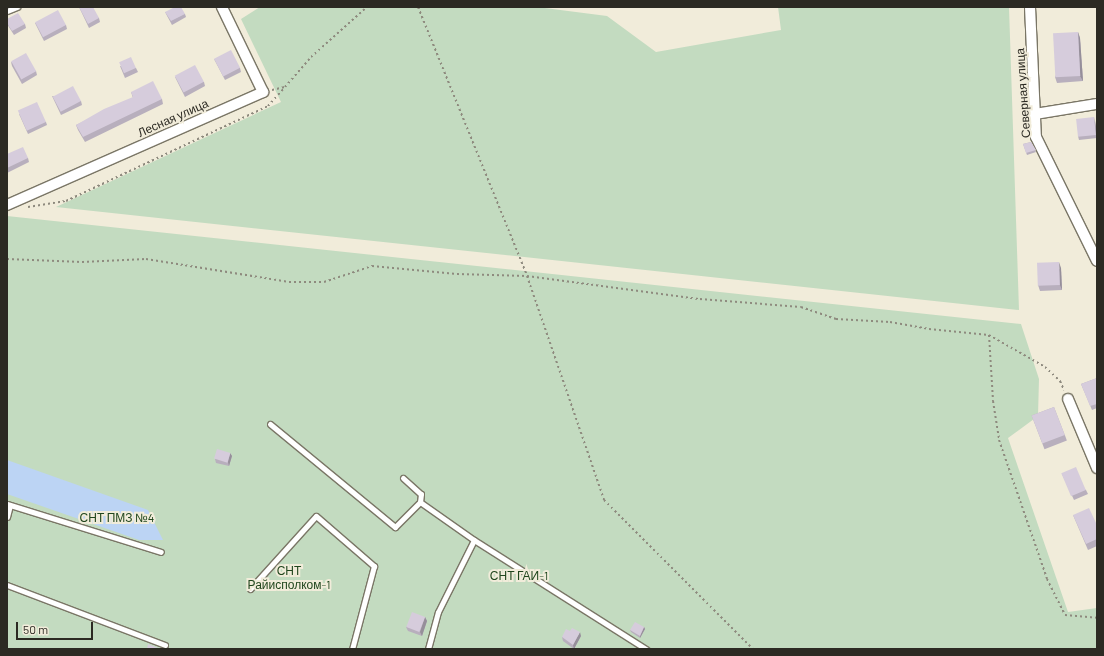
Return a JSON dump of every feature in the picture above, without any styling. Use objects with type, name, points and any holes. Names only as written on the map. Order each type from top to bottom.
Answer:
[{"type":"street","points":[[222,7],[263,92]]},
{"type":"street","name":"Северная улица","points":[[1030,7],[1036,137],[1097,261]]},
{"type":"street","name":"Лесная улица","points":[[7,205],[263,92]]},
{"type":"street","points":[[1035,114],[1097,104]]},
{"type":"street","points":[[1068,399],[1097,468]]},
{"type":"lane","points":[[7,11],[17,7]]},
{"type":"lane","points":[[270,424],[395,527],[420,502],[421,494],[403,478]]},
{"type":"lane","points":[[420,502],[474,540],[646,649]]},
{"type":"lane","points":[[7,517],[8,505],[161,552]]},
{"type":"lane","points":[[250,589],[316,516],[374,566],[352,649]]},
{"type":"lane","points":[[428,649],[438,612],[474,540]]},
{"type":"lane","points":[[7,585],[165,646]]},
{"type":"path","points":[[22,208],[66,201],[268,106],[311,58],[367,7]]},
{"type":"path","points":[[418,7],[527,276],[604,500],[677,575],[753,649]]},
{"type":"path","points":[[263,92],[285,87]]},
{"type":"path","points":[[7,259],[82,262],[146,259],[289,282],[324,282],[372,266],[457,274],[527,276],[707,300],[801,306],[836,319],[890,322],[929,329],[989,336],[1045,367],[1060,381],[1068,399]]},
{"type":"path","points":[[989,336],[993,400],[999,440],[1047,579],[1065,615],[1097,618]]},
{"type":"green space","points":[[260,7],[537,7],[607,16],[656,52],[781,30],[778,7],[1009,7],[1019,310],[56,207],[281,102],[241,19]]},
{"type":"green space","points":[[7,216],[1021,324],[1039,379],[1038,416],[1008,438],[1068,612],[1097,608],[1097,649],[7,649]]},
{"type":"water","points":[[7,460],[148,510],[163,540],[139,540],[7,494]]},
{"type":"building","points":[[79,7],[93,7],[99,18],[88,24]]},
{"type":"building","points":[[175,7],[181,7],[185,14],[171,21],[165,12]]},
{"type":"building","points":[[58,10],[66,25],[43,37],[35,22]]},
{"type":"building","points":[[18,13],[25,24],[12,31],[7,23],[7,19]]},
{"type":"building","points":[[1078,32],[1080,76],[1055,77],[1053,33]]},
{"type":"building","points":[[231,50],[240,68],[223,76],[214,59]]},
{"type":"building","points":[[26,53],[36,71],[21,80],[11,61]]},
{"type":"building","points":[[131,57],[136,68],[124,73],[119,62]]},
{"type":"building","points":[[195,65],[204,82],[184,93],[175,76]]},
{"type":"building","points":[[153,81],[162,99],[83,137],[76,125],[104,109],[133,97],[131,92]]},
{"type":"building","points":[[73,86],[81,101],[61,112],[53,97]]},
{"type":"building","points":[[37,102],[46,122],[27,131],[18,111]]},
{"type":"building","points":[[1094,117],[1096,135],[1078,137],[1076,119]]},
{"type":"building","points":[[1031,142],[1036,150],[1026,153],[1023,144]]},
{"type":"building","points":[[23,147],[28,158],[7,168],[7,154]]},
{"type":"building","points":[[1059,262],[1060,285],[1038,286],[1037,263]]},
{"type":"building","points":[[1097,378],[1097,404],[1090,406],[1081,384]]},
{"type":"building","points":[[1054,407],[1065,435],[1042,444],[1032,416]]},
{"type":"building","points":[[217,449],[230,453],[227,463],[214,459]]},
{"type":"building","points":[[1076,467],[1086,490],[1071,496],[1061,473]]},
{"type":"building","points":[[1089,508],[1097,525],[1097,539],[1086,544],[1073,515]]},
{"type":"building","points":[[412,612],[425,617],[419,632],[406,627]]},
{"type":"building","points":[[635,622],[644,627],[640,636],[630,630]]},
{"type":"building","points":[[572,628],[580,632],[573,645],[562,637],[566,629],[570,631]]},
{"type":"building","points":[[148,644],[158,648],[147,649]]},
{"type":"park label","name":"СНТ ПМЗ №4","points":[[117,518]]},
{"type":"park label","name":"СНТ ГАИ-1","points":[[519,576]]},
{"type":"park label","name":"СНТ Райисполком-1","points":[[289,578]]}]
